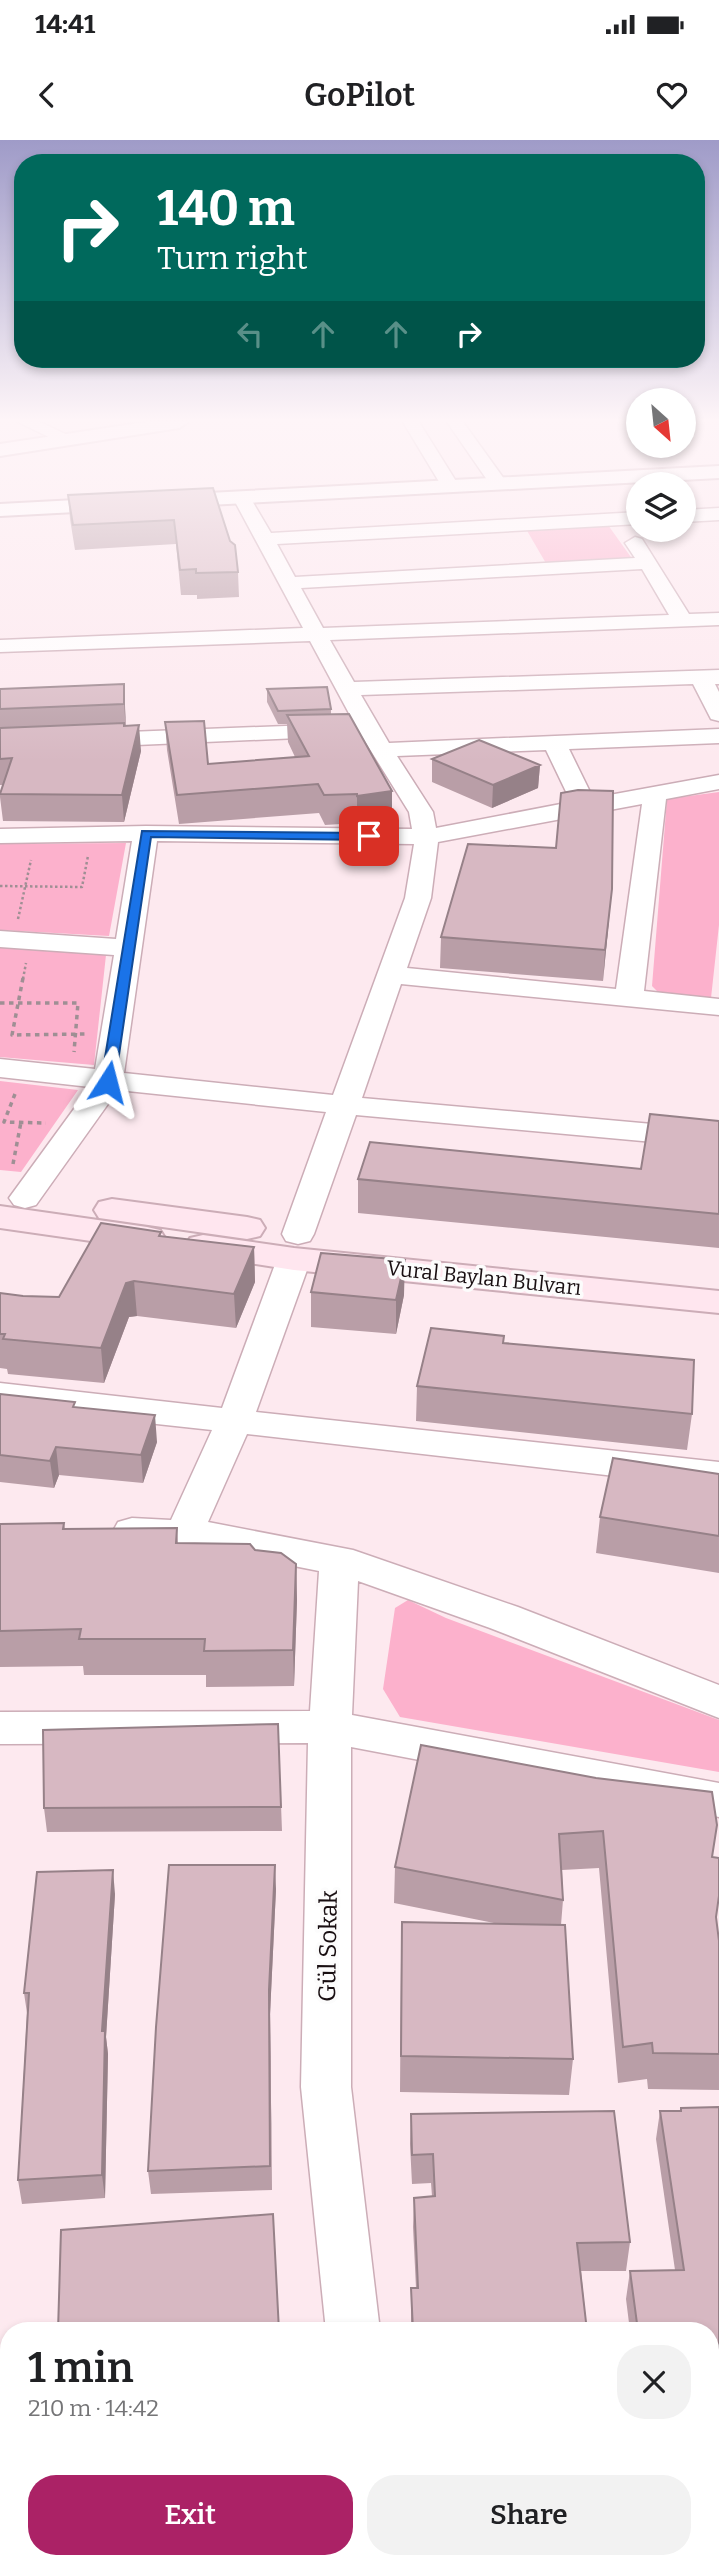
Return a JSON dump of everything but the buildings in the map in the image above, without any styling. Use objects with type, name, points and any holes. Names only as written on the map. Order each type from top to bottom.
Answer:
[{"type":"main road","name":"Vural Baylan Bulvarı","points":[[9,1196],[296,1247],[719,1302]]},
{"type":"main road","name":"Vural Baylan Bulvarı","points":[[296,1247],[719,1276]]},
{"type":"street","points":[[185,1531],[235,1421],[296,1247],[341,1105],[418,898],[427,848],[421,812],[346,688],[263,535]]},
{"type":"street","points":[[265,539],[332,535]]},
{"type":"street","points":[[639,542],[648,563],[683,620]]},
{"type":"street","points":[[289,583],[648,563]]},
{"type":"street","points":[[0,646],[719,619]]},
{"type":"street","points":[[346,688],[710,677],[719,714]]},
{"type":"street","points":[[0,744],[376,740],[554,743],[719,736]]},
{"type":"street","points":[[554,743],[585,807]]},
{"type":"street","points":[[0,836],[146,834],[425,837],[719,782]]},
{"type":"street","points":[[629,998],[655,794]]},
{"type":"street","points":[[9,1196],[108,1082],[146,834]]},
{"type":"street","points":[[9,930],[129,948]]},
{"type":"street","points":[[389,975],[719,1007]]},
{"type":"street","points":[[8,1079],[108,1082],[719,1139]]},
{"type":"street","points":[[0,1395],[719,1475]]},
{"type":"street","points":[[93,1531],[185,1531],[339,1560],[470,1606],[719,1702]]},
{"type":"street","name":"Gül Sokak","points":[[339,1560],[330,1727],[327,2087],[352,2322]]},
{"type":"street","points":[[0,1728],[330,1727],[719,1800]]},
{"type":"path","points":[[0,886],[82,887],[89,851]]},
{"type":"path","points":[[9,930],[30,860],[41,860]]},
{"type":"path","points":[[76,860],[99,860]]},
{"type":"path","points":[[26,962],[12,1035],[89,1034]]},
{"type":"path","points":[[0,1003],[78,1003],[74,1056]]},
{"type":"path","points":[[8,1079],[2,1122],[47,1123]]},
{"type":"path","points":[[9,1196],[21,1122]]},
{"type":"shaded area","points":[[530,535],[615,535],[633,560],[547,565]]},
{"type":"shaded area","points":[[719,792],[719,925],[711,998],[658,992],[652,986],[667,799]]},
{"type":"shaded area","points":[[126,843],[109,936],[0,930],[0,844]]},
{"type":"shaded area","points":[[0,947],[106,955],[94,1065],[0,1057]]},
{"type":"shaded area","points":[[0,1081],[78,1090],[21,1172],[0,1170]]},
{"type":"shaded area","points":[[408,1600],[446,1618],[719,1720],[719,1772],[400,1717],[383,1689],[395,1608]]},
{"type":"route","points":[[108,1082],[146,834],[369,836]]}]
